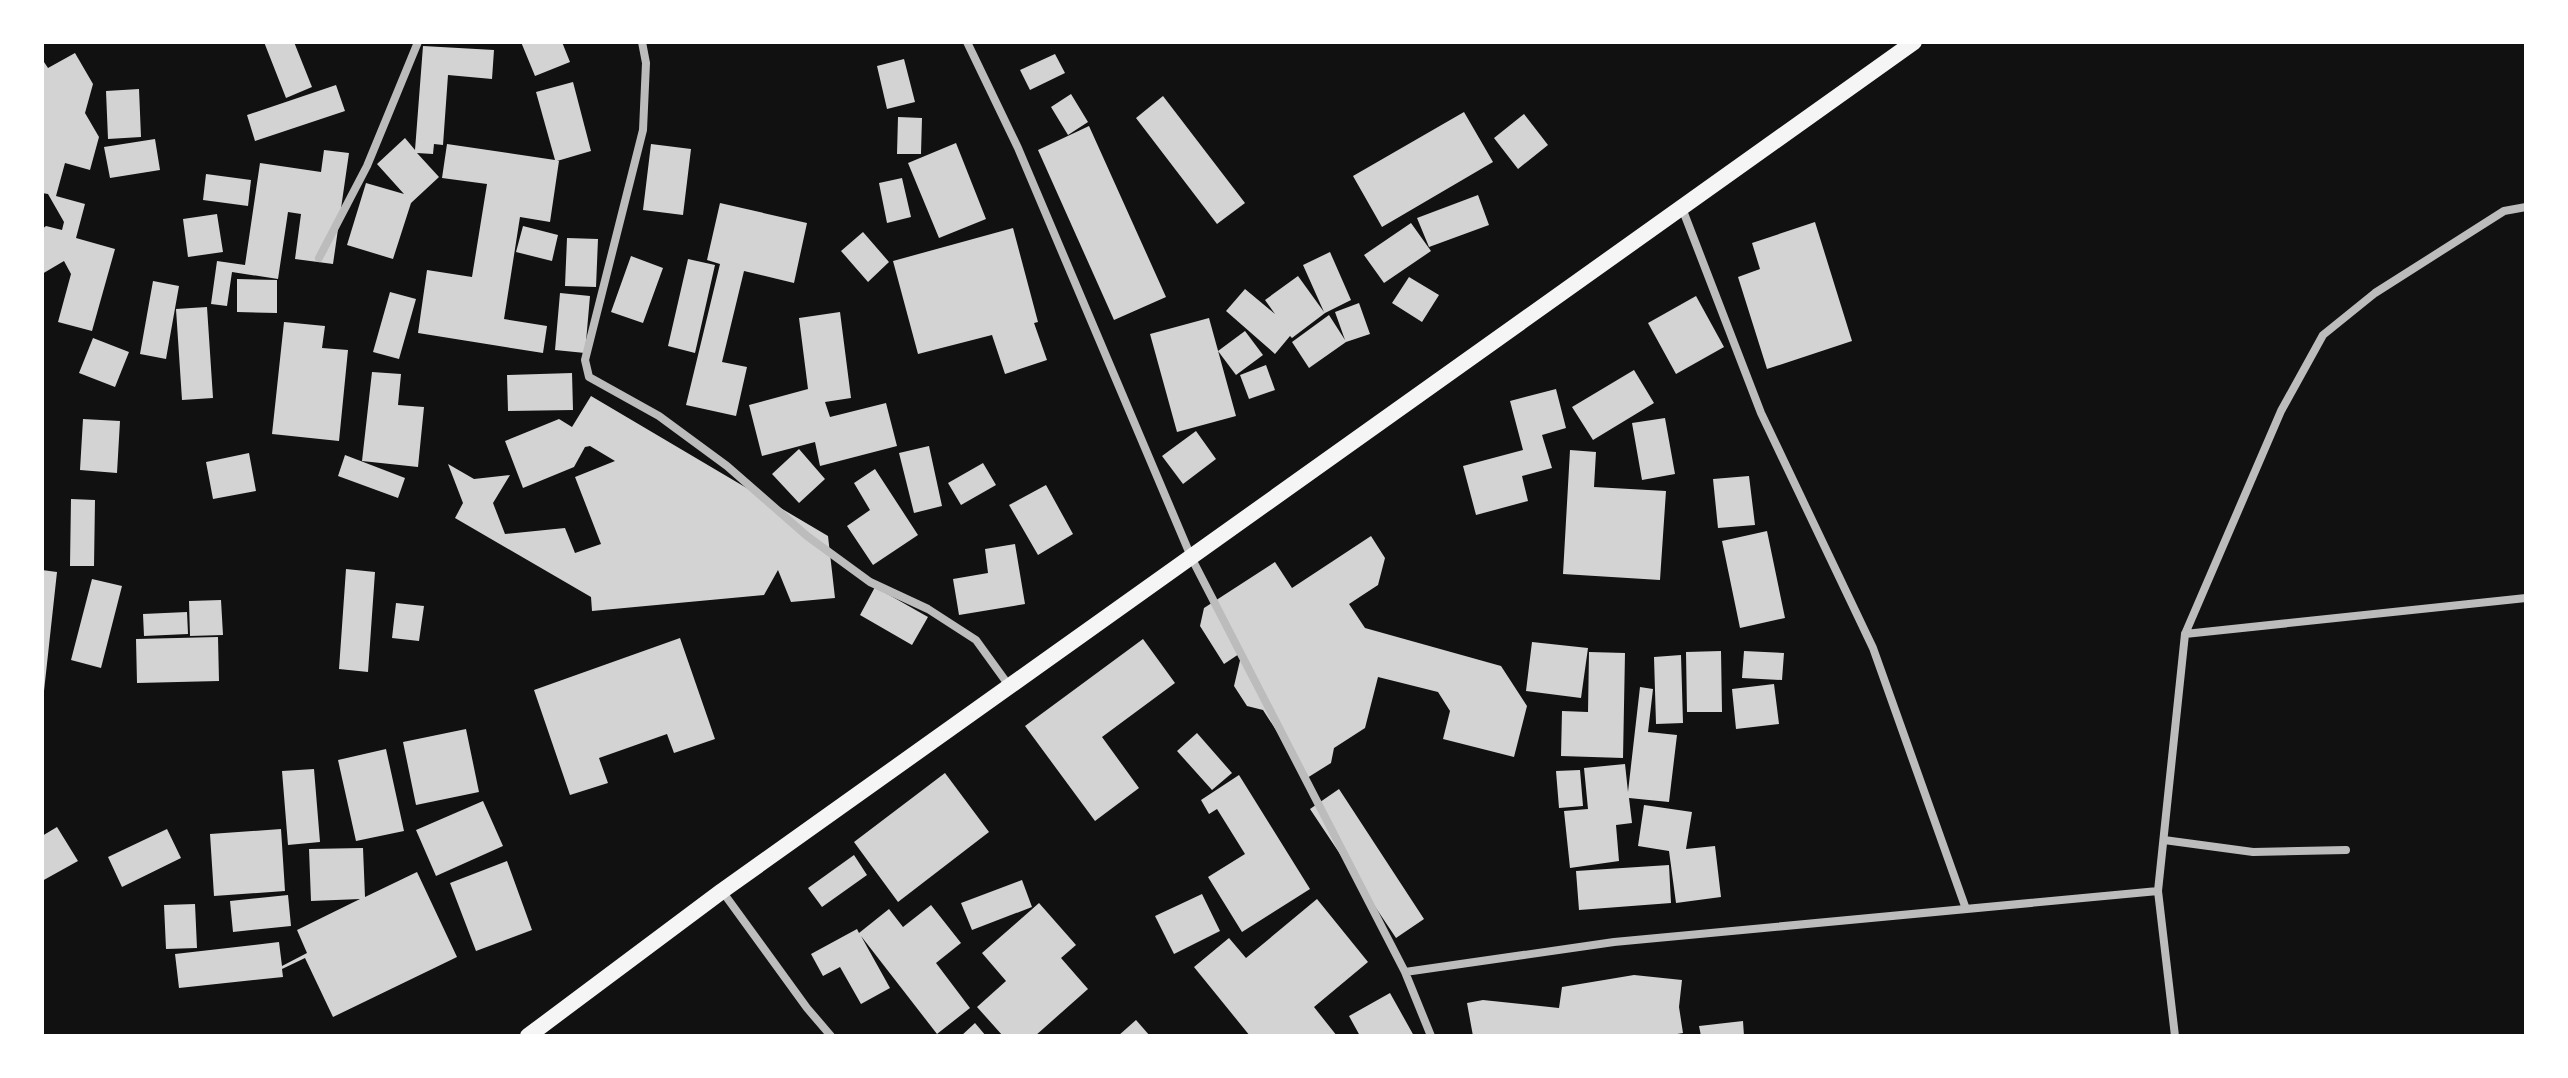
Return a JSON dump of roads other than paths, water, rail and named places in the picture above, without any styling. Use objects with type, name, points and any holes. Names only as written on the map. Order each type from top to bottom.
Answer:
[{"type":"main road","points":[[528,1036],[722,891],[1914,42]]},
{"type":"street","points":[[319,258],[367,166],[418,42]]},
{"type":"street","points":[[642,42],[646,63],[643,130],[585,360],[589,377],[659,416],[727,466],[807,536],[870,582],[928,609],[976,640],[1010,687]]},
{"type":"street","points":[[967,42],[1018,148],[1192,559],[1405,972],[1431,1036]]},
{"type":"street","points":[[2175,1036],[2158,891],[2185,634],[2281,411],[2323,335],[2375,293],[2491,219],[2504,211],[2526,207]]},
{"type":"street","points":[[1682,208],[1761,413],[1873,648],[1966,909]]},
{"type":"street","points":[[2185,634],[2526,598]]},
{"type":"street","points":[[2164,840],[2253,852],[2346,850]]},
{"type":"street","points":[[722,891],[831,1036]]},
{"type":"street","points":[[1405,972],[1614,942],[2158,891]]}]
